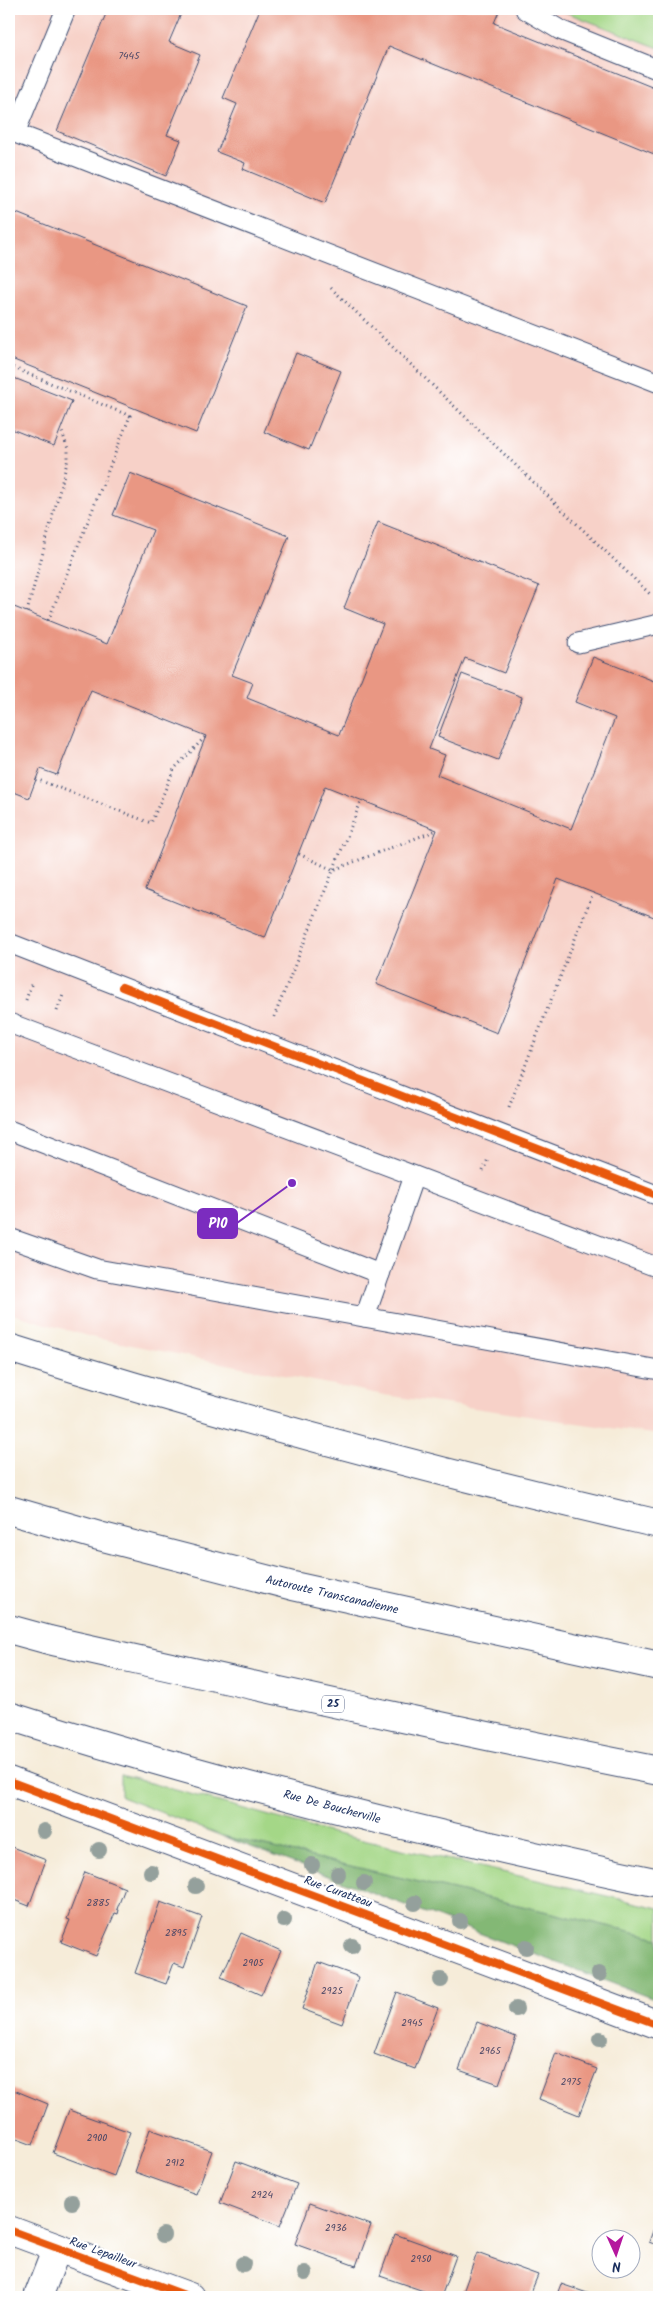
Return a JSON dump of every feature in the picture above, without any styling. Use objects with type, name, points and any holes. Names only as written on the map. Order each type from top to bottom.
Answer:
[{"type":"main road","points":[[9,1348],[251,1421],[458,1476],[659,1524]]},
{"type":"main road","name":"Autoroute Transcanadienne","points":[[9,1510],[99,1536],[293,1586],[659,1666]]},
{"type":"main road","name":"25","points":[[9,1629],[49,1640],[324,1702],[659,1771]]},
{"type":"main road","name":"Rue De Boucherville","points":[[9,1716],[213,1776],[419,1829],[659,1883]]},
{"type":"main road","name":"Rue Curatteau","points":[[9,1781],[659,2025]]},
{"type":"main road","name":"Rue Lepailleur","points":[[9,2230],[190,2297]]},
{"type":"main road","points":[[38,2297],[57,2248]]},
{"type":"lane","points":[[66,9],[15,133],[659,383]]},
{"type":"lane","points":[[525,9],[560,30],[659,70]]},
{"type":"lane","points":[[578,643],[659,624]]},
{"type":"lane","points":[[9,943],[659,1196]]},
{"type":"lane","points":[[9,1024],[659,1268]]},
{"type":"lane","points":[[9,1130],[380,1274]]},
{"type":"lane","points":[[365,1317],[414,1176]]},
{"type":"lane","points":[[9,1238],[97,1269],[659,1370]]},
{"type":"path","points":[[326,283],[659,603]]},
{"type":"path","points":[[9,366],[130,416],[48,620]]},
{"type":"path","points":[[27,612],[68,459],[68,448],[61,429]]},
{"type":"path","points":[[36,779],[151,823],[174,768],[206,736]]},
{"type":"path","points":[[271,1024],[362,800]]},
{"type":"path","points":[[299,854],[333,870],[437,830]]},
{"type":"path","points":[[506,1113],[593,893]]},
{"type":"path","points":[[482,1175],[491,1150]]},
{"type":"shaded area","points":[[9,9],[659,9],[659,1435],[384,1395],[91,1337],[9,1313]]},
{"type":"green space","points":[[557,9],[659,9],[659,48]]},
{"type":"green space","points":[[121,1775],[328,1832],[659,1908],[659,1938],[222,1836],[121,1797]]},
{"type":"green space","points":[[222,1836],[659,1938],[659,2001]]},
{"type":"building","points":[[108,9],[183,9],[169,42],[200,55],[167,135],[181,140],[166,176],[57,131]]},
{"type":"building","points":[[260,9],[500,9],[494,23],[659,90],[659,156],[389,46],[325,203],[243,169],[245,163],[217,152],[237,104],[223,98]]},
{"type":"building","points":[[9,210],[247,306],[196,433],[9,358]]},
{"type":"building","points":[[296,353],[341,371],[309,450],[264,432]]},
{"type":"building","points":[[9,376],[72,401],[54,446],[9,428]]},
{"type":"building","points":[[130,473],[289,536],[232,675],[253,683],[247,698],[339,735],[383,624],[344,608],[378,522],[539,586],[504,673],[465,658],[429,749],[445,755],[437,775],[571,829],[615,718],[575,702],[593,657],[659,683],[659,919],[558,879],[497,1033],[376,984],[437,830],[325,786],[265,938],[145,890],[206,736],[91,690],[57,775],[40,769],[29,798],[9,790],[9,605],[107,644],[153,530],[113,515]]},
{"type":"building","points":[[462,674],[522,697],[498,760],[438,737]]},
{"type":"building","points":[[9,1846],[46,1860],[29,1906],[9,1898]]},
{"type":"building","points":[[85,1872],[125,1888],[117,1909],[119,1910],[118,1914],[115,1913],[96,1956],[61,1942],[70,1920],[67,1919]]},
{"type":"building","points":[[160,1902],[202,1917],[184,1967],[174,1963],[166,1984],[135,1973]]},
{"type":"building","points":[[241,1933],[281,1951],[261,1995],[221,1977]]},
{"type":"building","points":[[318,1962],[359,1977],[342,2024],[302,2009]]},
{"type":"building","points":[[397,1992],[438,2008],[415,2069],[374,2054]]},
{"type":"building","points":[[477,2022],[516,2037],[499,2084],[459,2070]]},
{"type":"building","points":[[556,2053],[597,2069],[579,2115],[539,2099]]},
{"type":"building","points":[[9,2088],[48,2104],[33,2145],[9,2136]]},
{"type":"building","points":[[69,2110],[130,2132],[114,2176],[53,2153]]},
{"type":"building","points":[[150,2129],[212,2151],[196,2194],[135,2172]]},
{"type":"building","points":[[236,2161],[297,2184],[280,2226],[220,2203]]},
{"type":"building","points":[[310,2203],[371,2225],[356,2266],[295,2244]]},
{"type":"building","points":[[659,2214],[659,2246],[649,2242]]},
{"type":"building","points":[[395,2234],[456,2256],[441,2297],[380,2276]]},
{"type":"building","points":[[477,2253],[538,2275],[529,2297],[468,2297],[462,2295]]},
{"type":"building","points":[[561,2284],[599,2297],[556,2297]]},
{"type":"cycle path","points":[[122,987],[659,1196]]},
{"type":"cycle path","points":[[9,1781],[659,2025]]},
{"type":"cycle path","points":[[9,2230],[190,2297]]},
{"type":"place","name":"P10","points":[[292,1183]]}]
